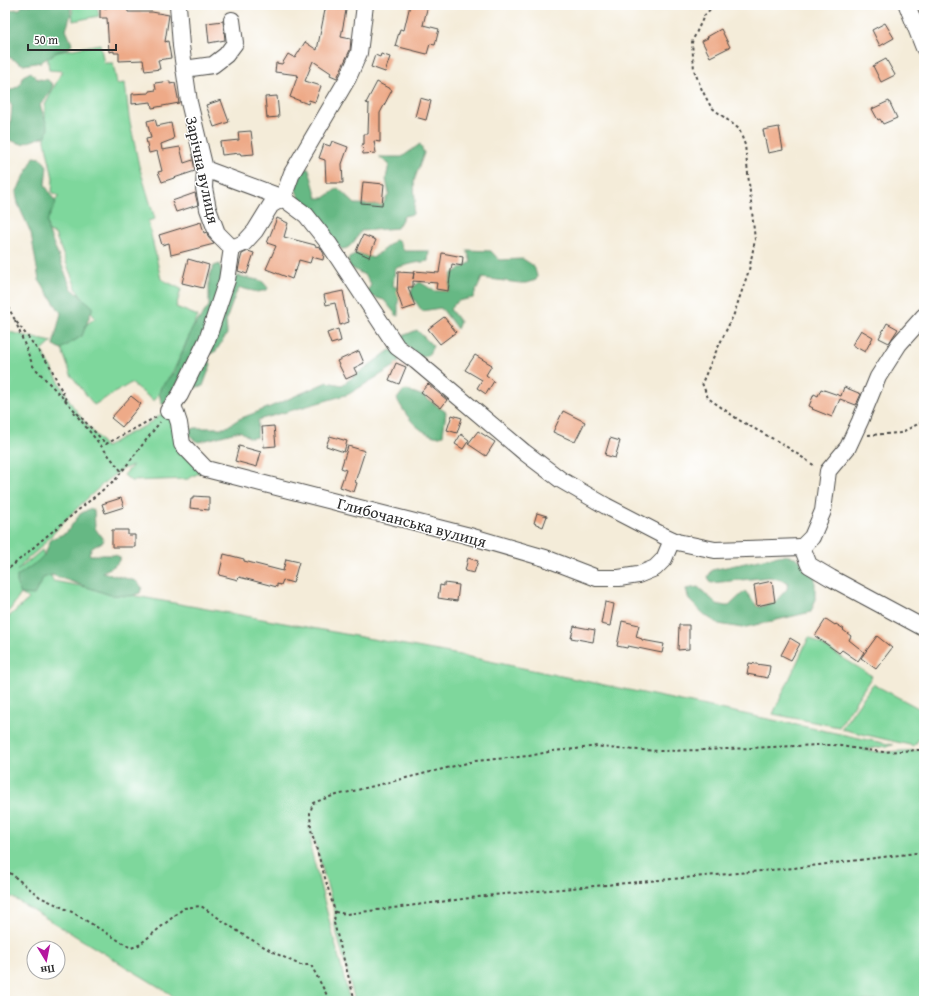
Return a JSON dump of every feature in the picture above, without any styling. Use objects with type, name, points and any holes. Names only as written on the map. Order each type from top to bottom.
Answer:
[{"type":"street","name":"Зарічна вулиця","points":[[178,5],[181,46],[188,102],[205,169],[204,188],[210,215],[217,233],[232,248]]},
{"type":"street","points":[[171,408],[180,395],[207,340],[227,280],[232,248],[244,243],[256,231],[271,205],[283,198],[292,172],[348,78],[359,53],[365,5]]},
{"type":"street","points":[[907,5],[924,48]]},
{"type":"street","points":[[184,69],[213,65],[226,55],[235,43],[232,20]]},
{"type":"street","points":[[205,169],[283,198],[306,215],[329,244],[398,347],[524,452],[561,480],[606,506],[672,540],[715,550],[802,547],[812,537],[823,511],[828,472],[848,447],[878,377],[899,344],[924,316]]},
{"type":"street","name":"Глибочанська вулиця","points":[[171,408],[179,423],[182,444],[206,468],[473,537],[545,558],[598,578],[638,576],[655,568],[664,558],[672,540]]},
{"type":"street","points":[[802,547],[809,565],[924,628]]},
{"type":"path","points":[[714,5],[704,16],[692,42],[694,70],[710,107],[739,129],[745,145],[755,240],[749,270],[734,314],[702,383],[708,398],[740,420],[784,445],[828,474]]},
{"type":"path","points":[[5,301],[15,320],[32,366],[106,444],[171,408]]},
{"type":"path","points":[[15,320],[50,366],[68,404],[122,472]]},
{"type":"path","points":[[5,572],[116,480],[171,408]]},
{"type":"path","points":[[857,428],[869,436],[900,433],[924,421]]},
{"type":"path","points":[[355,1001],[334,923],[336,912],[311,830],[310,813],[313,803],[329,797],[475,761],[529,756],[553,751],[596,746],[616,749],[662,751],[834,745],[883,752],[919,750],[924,747]]},
{"type":"path","points":[[336,912],[346,914],[494,895],[794,868],[924,852]]},
{"type":"path","points":[[5,869],[40,897],[72,912],[131,948],[140,945],[184,908],[202,906],[245,936],[275,953],[300,965],[311,965],[330,1001]]},
{"type":"green space","points":[[23,5],[70,5],[71,14],[66,30],[72,44],[69,48],[57,52],[41,62],[24,65],[5,55],[5,10],[20,9]]},
{"type":"green space","points":[[72,5],[97,5],[99,16],[73,21]]},
{"type":"green space","points":[[100,44],[104,63],[113,63],[117,84],[125,83],[129,117],[139,166],[155,219],[148,221],[161,279],[181,289],[176,307],[198,316],[175,368],[154,401],[131,383],[94,405],[71,375],[61,347],[69,338],[95,318],[77,290],[55,234],[49,232],[43,217],[59,196],[52,193],[53,178],[45,141],[45,105],[62,71],[49,70],[47,54]]},
{"type":"green space","points":[[31,72],[37,79],[48,80],[53,85],[50,93],[40,105],[48,128],[46,136],[22,144],[9,140],[12,106],[7,99],[9,91],[19,86],[23,76]]},
{"type":"green space","points":[[420,144],[424,153],[414,181],[415,201],[413,214],[404,216],[397,228],[361,231],[353,243],[345,249],[341,249],[303,206],[294,186],[303,169],[309,169],[317,198],[324,198],[338,188],[355,204],[382,205],[389,194],[386,179],[389,164],[379,157],[402,157]]},
{"type":"green space","points":[[34,157],[41,158],[47,166],[45,185],[56,203],[47,221],[48,230],[71,288],[93,307],[82,336],[61,349],[53,345],[61,313],[39,280],[31,233],[18,204],[16,193]]},
{"type":"green space","points":[[395,240],[398,240],[404,251],[429,251],[428,261],[395,268],[393,286],[407,291],[398,301],[398,317],[384,300],[367,295],[371,284],[366,276],[350,267],[348,261],[349,257],[357,253],[373,258]]},
{"type":"green space","points":[[467,250],[491,251],[499,260],[523,259],[534,266],[537,276],[536,280],[526,283],[482,278],[473,298],[458,301],[450,309],[460,322],[457,329],[440,308],[422,311],[411,295],[411,292],[413,287],[420,282],[434,291],[448,291],[452,274],[471,262]]},
{"type":"green space","points":[[220,264],[223,283],[214,313],[171,396],[163,405],[159,393],[161,387],[174,372],[192,329],[209,306],[209,277],[214,266]]},
{"type":"green space","points":[[239,276],[262,281],[268,288],[267,290],[258,292],[240,288],[236,293],[226,320],[227,334],[216,351],[206,356],[211,364],[203,386],[191,388],[227,280]]},
{"type":"green space","points":[[417,330],[433,346],[427,356],[419,357],[398,338]]},
{"type":"green space","points":[[5,331],[52,342],[42,351],[72,405],[106,447],[147,425],[173,405],[179,426],[206,469],[188,479],[131,481],[124,475],[133,465],[121,470],[107,480],[71,514],[17,571],[42,550],[53,581],[460,655],[893,745],[863,750],[883,752],[919,750],[924,747],[924,1001],[355,1001],[334,923],[335,912],[311,830],[311,850],[350,1001],[178,1001],[169,993],[5,893],[5,620],[29,599],[21,594],[5,617]]},
{"type":"green space","points":[[390,350],[400,353],[398,364],[349,394],[258,420],[257,437],[250,438],[240,431],[199,442],[191,436],[189,432],[195,428],[225,428],[239,419],[327,382],[342,385]]},
{"type":"green space","points":[[407,390],[423,396],[446,412],[443,435],[436,436],[428,434],[416,426],[407,416],[397,399],[403,391]]},
{"type":"green space","points":[[89,509],[94,510],[95,528],[104,541],[92,548],[89,553],[90,555],[115,555],[120,557],[115,565],[102,572],[136,581],[142,587],[140,593],[131,596],[110,595],[52,575],[43,578],[34,595],[21,594],[17,585],[17,576],[37,562],[45,554],[51,539],[66,533],[80,514]]},
{"type":"green space","points":[[783,555],[795,557],[815,571],[815,601],[811,612],[742,628],[719,624],[706,616],[689,600],[686,589],[698,587],[717,604],[725,606],[729,606],[745,591],[757,606],[761,607],[775,602],[787,589],[788,582],[770,577],[711,583],[708,577],[712,570]]},
{"type":"green space","points":[[809,637],[872,676],[839,727],[773,714]]},
{"type":"green space","points":[[873,684],[924,711],[924,732],[914,746],[841,729]]},
{"type":"building","points":[[107,5],[127,5],[128,12],[152,12],[169,15],[165,42],[168,41],[171,58],[158,60],[160,69],[145,71],[143,60],[119,61],[119,53],[114,53],[114,51],[109,52],[107,18],[100,18],[100,8],[107,8]]},
{"type":"building","points":[[326,5],[347,5],[341,37],[351,39],[350,50],[337,78],[330,75],[331,73],[313,61],[305,81],[321,86],[315,102],[309,100],[308,104],[290,97],[298,75],[275,72],[276,63],[282,64],[288,54],[295,58],[305,42],[317,50]]},
{"type":"building","points":[[410,5],[428,5],[423,25],[439,29],[435,45],[430,44],[427,54],[395,46],[400,29],[404,30]]},
{"type":"building","points":[[223,21],[225,40],[209,43],[207,23]]},
{"type":"building","points":[[885,23],[894,38],[880,46],[872,30]]},
{"type":"building","points":[[721,29],[730,47],[710,57],[702,41]]},
{"type":"building","points":[[381,54],[390,57],[385,72],[371,67],[375,55],[380,57]]},
{"type":"building","points":[[886,59],[895,75],[881,82],[873,66]]},
{"type":"building","points":[[170,81],[170,84],[175,83],[179,103],[152,108],[151,102],[132,104],[132,94],[149,93],[149,91],[156,90],[155,83]]},
{"type":"building","points":[[377,82],[392,90],[380,113],[380,142],[374,141],[376,153],[363,154],[362,144],[364,144],[364,134],[368,134],[369,104],[366,103]]},
{"type":"building","points":[[277,96],[279,117],[267,118],[265,97]]},
{"type":"building","points":[[420,98],[431,101],[426,120],[415,117]]},
{"type":"building","points":[[221,100],[229,122],[214,127],[206,105]]},
{"type":"building","points":[[889,101],[897,118],[883,124],[880,119],[878,120],[872,109]]},
{"type":"building","points":[[155,119],[157,126],[171,123],[174,139],[161,144],[162,150],[180,147],[184,163],[193,160],[195,171],[162,182],[158,172],[162,171],[157,151],[149,153],[146,139],[151,138],[147,121]]},
{"type":"building","points":[[779,127],[783,150],[768,153],[763,130]]},
{"type":"building","points":[[251,131],[254,154],[241,155],[240,153],[222,155],[220,142],[239,140],[238,132]]},
{"type":"building","points":[[332,141],[348,147],[342,164],[343,183],[326,183],[325,160],[319,158],[324,144],[330,146]]},
{"type":"building","points":[[363,182],[384,184],[382,205],[361,203]]},
{"type":"building","points":[[195,193],[198,205],[176,212],[172,201]]},
{"type":"building","points":[[277,218],[288,223],[284,237],[320,247],[324,254],[323,260],[312,257],[310,263],[299,260],[292,279],[266,269],[276,246],[267,243]]},
{"type":"building","points":[[201,222],[204,233],[207,232],[208,237],[214,244],[171,255],[169,243],[162,245],[159,235]]},
{"type":"building","points":[[363,235],[376,240],[369,257],[356,251]]},
{"type":"building","points":[[248,251],[254,253],[247,274],[238,271],[242,254]]},
{"type":"building","points":[[442,253],[463,257],[462,266],[452,264],[448,291],[436,289],[437,283],[413,281],[413,287],[408,287],[415,306],[403,310],[397,292],[398,272],[414,273],[414,271],[439,273]]},
{"type":"building","points":[[188,259],[209,265],[203,288],[182,283]]},
{"type":"building","points":[[343,291],[349,322],[340,325],[335,303],[326,305],[324,295]]},
{"type":"building","points":[[444,317],[456,332],[440,344],[428,329]]},
{"type":"building","points":[[887,323],[898,329],[889,343],[879,338]]},
{"type":"building","points":[[338,329],[341,341],[331,344],[327,333]]},
{"type":"building","points":[[861,330],[873,337],[865,352],[852,345]]},
{"type":"building","points":[[359,351],[364,363],[354,368],[357,374],[346,379],[337,361]]},
{"type":"building","points":[[475,355],[492,365],[486,375],[494,381],[486,394],[477,388],[482,380],[465,370]]},
{"type":"building","points":[[396,363],[406,367],[399,384],[389,380]]},
{"type":"building","points":[[428,384],[447,400],[441,408],[421,392]]},
{"type":"building","points":[[844,387],[861,394],[856,405],[840,399],[832,417],[812,409],[813,408],[809,406],[814,394],[818,396],[821,389],[841,396]]},
{"type":"building","points":[[131,396],[141,404],[122,427],[111,418]]},
{"type":"building","points":[[563,411],[585,422],[575,442],[553,432]]},
{"type":"building","points":[[452,415],[462,418],[457,433],[447,430]]},
{"type":"building","points":[[274,426],[276,446],[264,447],[262,427]]},
{"type":"building","points":[[478,431],[495,442],[486,456],[468,444]]},
{"type":"building","points":[[461,434],[469,440],[463,449],[455,444]]},
{"type":"building","points":[[330,436],[347,441],[344,452],[326,446]]},
{"type":"building","points":[[610,438],[620,441],[615,458],[605,455]]},
{"type":"building","points":[[239,446],[261,452],[257,467],[235,461]]},
{"type":"building","points":[[348,446],[365,451],[355,482],[357,483],[354,492],[340,487],[346,470],[341,468]]},
{"type":"building","points":[[193,496],[209,497],[209,510],[190,508],[191,499],[193,499]]},
{"type":"building","points":[[121,498],[124,507],[105,513],[102,504]]},
{"type":"building","points":[[537,513],[547,516],[543,527],[534,523]]},
{"type":"building","points":[[112,530],[128,530],[128,535],[135,535],[135,547],[112,547]]},
{"type":"building","points":[[224,554],[283,571],[286,559],[299,562],[293,583],[283,580],[281,585],[277,584],[277,587],[239,577],[238,580],[219,575]]},
{"type":"building","points":[[468,558],[478,561],[474,573],[465,571]]},
{"type":"building","points":[[772,581],[775,602],[757,606],[754,585]]},
{"type":"building","points":[[444,583],[459,585],[457,601],[438,598],[440,585],[444,586]]},
{"type":"building","points":[[605,602],[614,604],[610,626],[601,624]]},
{"type":"building","points":[[826,619],[844,629],[843,630],[851,636],[849,640],[864,652],[858,661],[842,650],[839,653],[815,636]]},
{"type":"building","points":[[622,621],[639,625],[636,637],[642,640],[664,644],[662,653],[628,646],[627,648],[617,646]]},
{"type":"building","points":[[679,625],[689,625],[689,649],[678,650]]},
{"type":"building","points":[[574,626],[595,630],[593,642],[571,638]]},
{"type":"building","points":[[877,636],[892,648],[876,669],[861,658]]},
{"type":"building","points":[[790,638],[800,644],[791,660],[781,655]]},
{"type":"building","points":[[749,663],[770,666],[768,678],[747,674]]}]
